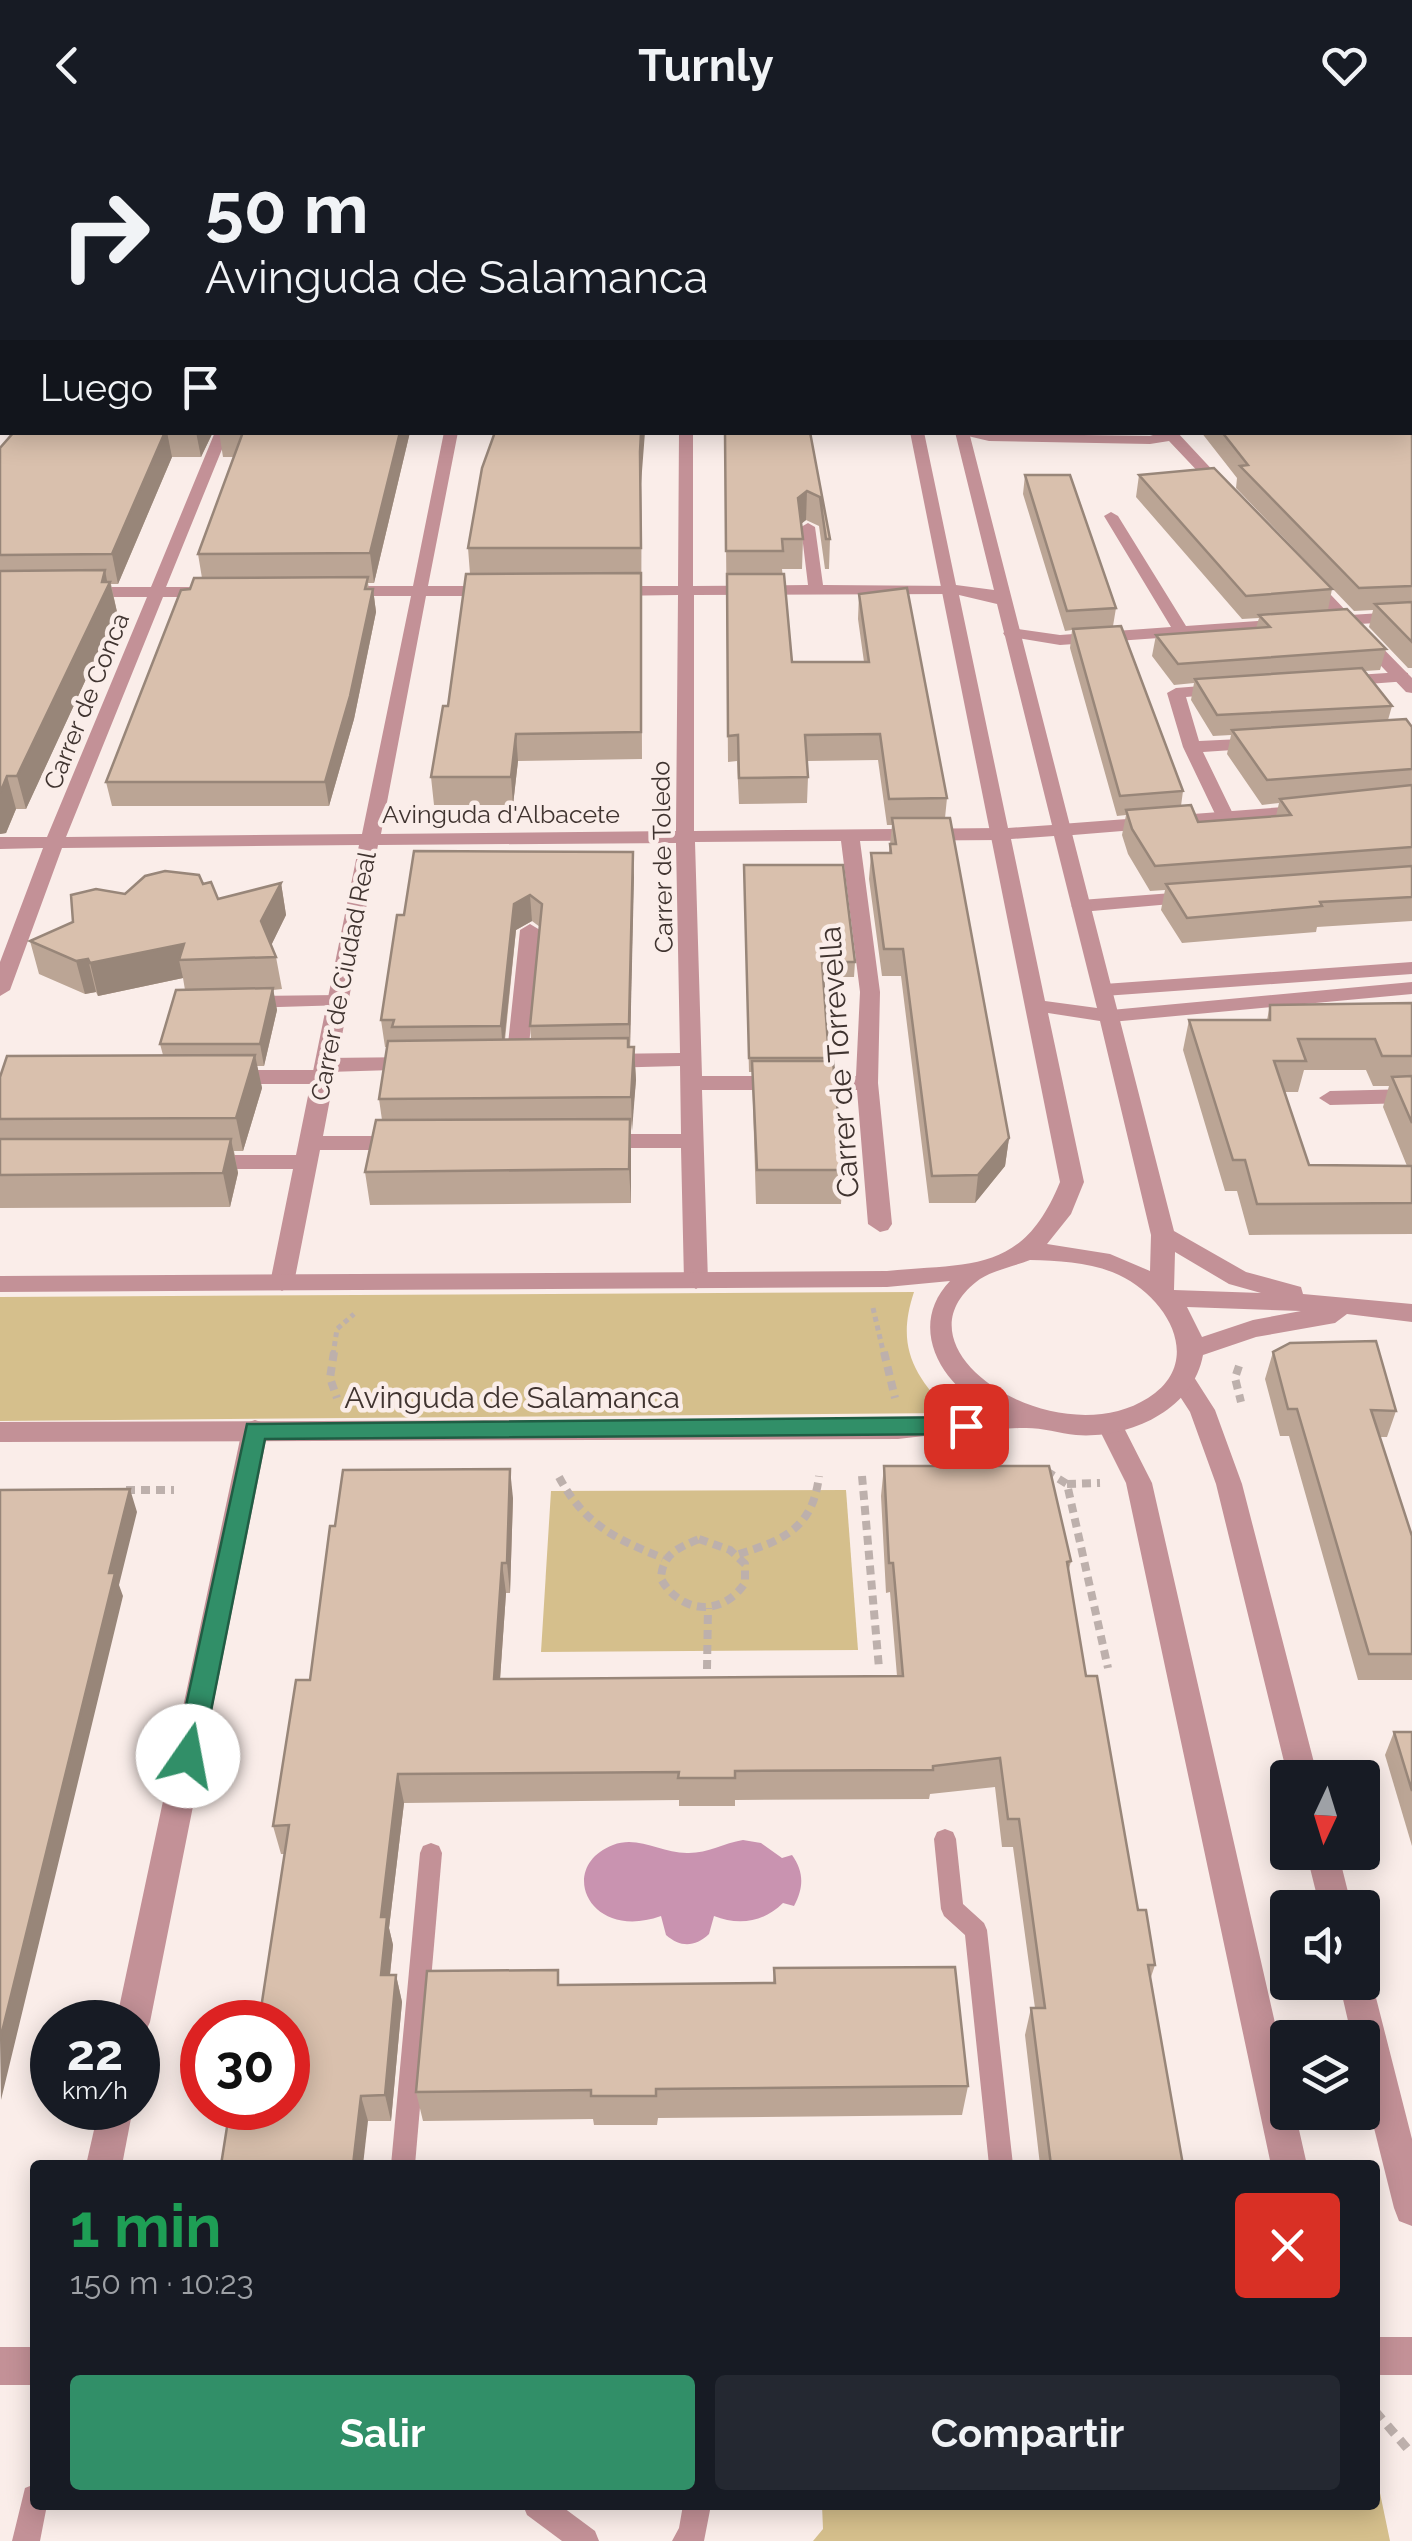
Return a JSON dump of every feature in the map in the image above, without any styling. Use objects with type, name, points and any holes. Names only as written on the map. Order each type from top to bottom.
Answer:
[{"type":"street","name":"Carrer de Conca","points":[[0,990],[54,843],[221,435]]},
{"type":"street","name":"Carrer de Ciudad Real","points":[[282,1284],[450,435]]},
{"type":"street","name":"Carrer de Toledo","points":[[686,435],[685,838],[696,1281]]},
{"type":"street","points":[[919,435],[1039,1006],[1072,1182],[1059,1214],[1028,1252]]},
{"type":"street","points":[[963,435],[1111,1016],[1162,1235],[1165,1295]]},
{"type":"street","points":[[1019,435],[1114,440],[1162,435]]},
{"type":"street","points":[[1172,435],[1239,506]]},
{"type":"street","points":[[1111,516],[1181,631]]},
{"type":"street","points":[[808,527],[816,590]]},
{"type":"street","points":[[1292,562],[1409,680]]},
{"type":"street","points":[[589,591],[950,588],[986,592],[1002,600]]},
{"type":"street","points":[[326,592],[512,591]]},
{"type":"street","points":[[59,592],[232,592]]},
{"type":"street","points":[[1012,633],[1060,640],[1412,616]]},
{"type":"street","points":[[1327,682],[1409,680]]},
{"type":"street","points":[[1226,818],[1192,747],[1176,693],[1252,688]]},
{"type":"street","points":[[1192,747],[1284,742]]},
{"type":"street","name":"Avinguda d'Albacete","points":[[0,843],[850,838],[1002,834],[1338,809]]},
{"type":"street","name":"Carrer de Torrevella","points":[[850,838],[870,992],[866,1083],[880,1224]]},
{"type":"street","points":[[1081,906],[1224,895]]},
{"type":"street","points":[[530,930],[508,1063],[692,1059]]},
{"type":"street","points":[[1039,1006],[1104,990],[1412,968]]},
{"type":"street","points":[[1039,1006],[1111,1016],[1412,988]]},
{"type":"street","points":[[220,1002],[338,1001]]},
{"type":"street","points":[[209,1078],[446,1064]]},
{"type":"street","points":[[692,1083],[866,1083]]},
{"type":"street","points":[[1330,1098],[1412,1096]]},
{"type":"street","points":[[586,1142],[695,1140]]},
{"type":"street","points":[[169,1162],[429,1142]]},
{"type":"street","points":[[1162,1235],[1238,1278],[1330,1304]]},
{"type":"street","points":[[1028,1252],[1069,1252],[1114,1263],[1165,1295],[1186,1324],[1191,1350],[1183,1381],[1154,1409],[1110,1425],[1067,1427],[1024,1418],[982,1398],[954,1371],[940,1338],[941,1313],[951,1291],[972,1272],[998,1259],[1028,1252]]},
{"type":"street","points":[[0,1284],[887,1279],[972,1272]]},
{"type":"street","points":[[1165,1295],[1330,1304],[1411,1314]]},
{"type":"street","points":[[1191,1350],[1253,1329],[1364,1309]]},
{"type":"street","points":[[1183,1381],[1202,1410],[1229,1484],[1299,1760]]},
{"type":"street","name":"Avinguda de Salamanca","points":[[0,1432],[898,1429],[1024,1418]]},
{"type":"street","points":[[1110,1425],[1139,1483],[1287,2160]]},
{"type":"street","points":[[138,2000],[255,1430]]},
{"type":"street","points":[[1360,2000],[1412,2208]]},
{"type":"street","points":[[105,2160],[111,2130]]},
{"type":"street","points":[[1380,2356],[1412,2356]]},
{"type":"street","points":[[0,2366],[30,2366]]},
{"type":"lane","points":[[945,1839],[952,1910],[976,1930],[1000,2160]]},
{"type":"lane","points":[[403,2160],[431,1854]]},
{"type":"lane","points":[[26,2541],[32,2510]]},
{"type":"lane","points":[[544,2510],[585,2541]]},
{"type":"lane","points":[[686,2541],[692,2536],[696,2510]]},
{"type":"path","points":[[887,1279],[886,1297],[872,1300],[897,1414]]},
{"type":"path","points":[[339,1405],[330,1378],[337,1329],[357,1312]]},
{"type":"path","points":[[1032,1472],[1050,1471],[1066,1484],[1108,1668]]},
{"type":"path","points":[[739,1554],[802,1528],[816,1507],[820,1476]]},
{"type":"path","points":[[862,1476],[879,1668]]},
{"type":"path","points":[[559,1477],[577,1511],[594,1530],[663,1558]]},
{"type":"path","points":[[116,1490],[174,1490]]},
{"type":"path","points":[[699,1539],[722,1542],[739,1554],[746,1581],[725,1603],[708,1608],[685,1605],[667,1593],[659,1576],[663,1558],[678,1545],[699,1539]]},
{"type":"path","points":[[707,1669],[708,1608]]},
{"type":"path","points":[[1380,2417],[1412,2454]]},
{"type":"shaded area","points":[[914,1292],[907,1328],[911,1358],[926,1385],[950,1413],[0,1421],[0,1297]]},
{"type":"shaded area","points":[[846,1490],[858,1650],[541,1652],[551,1491]]},
{"type":"shaded area","points":[[743,1840],[761,1843],[782,1858],[792,1855],[801,1880],[794,1906],[783,1903],[751,1920],[714,1916],[709,1934],[688,1944],[666,1935],[661,1916],[636,1921],[615,1919],[599,1911],[584,1884],[586,1869],[596,1855],[613,1845],[632,1842],[689,1853]]},
{"type":"shaded area","points":[[1380,2493],[1390,2541],[813,2541],[823,2529],[822,2510],[1380,2510]]},
{"type":"building","points":[[11,435],[164,435],[112,554],[0,555],[0,448]]},
{"type":"building","points":[[242,435],[399,435],[370,553],[198,554]]},
{"type":"building","points":[[494,435],[641,435],[641,548],[468,548],[482,468]]},
{"type":"building","points":[[725,435],[811,435],[830,539],[826,539],[820,497],[807,491],[798,498],[803,539],[782,539],[783,551],[726,551]]},
{"type":"building","points":[[1224,435],[1412,435],[1412,586],[1359,588],[1240,466],[1248,465]]},
{"type":"building","points":[[1214,468],[1332,589],[1246,596],[1139,475]]},
{"type":"building","points":[[1025,475],[1070,475],[1116,608],[1067,611]]},
{"type":"building","points":[[105,570],[102,582],[110,582],[17,776],[7,776],[0,793],[0,571]]},
{"type":"building","points":[[641,573],[641,732],[516,734],[511,777],[431,777],[443,706],[448,706],[466,574]]},
{"type":"building","points":[[727,574],[784,574],[792,662],[869,662],[859,594],[907,588],[947,798],[889,799],[880,734],[805,735],[808,777],[739,778],[738,735],[728,736]]},
{"type":"building","points":[[368,577],[365,589],[373,589],[350,696],[325,782],[106,782],[181,590],[190,589],[194,578]]},
{"type":"building","points":[[1412,602],[1412,642],[1375,604]]},
{"type":"building","points":[[1347,609],[1386,649],[1178,664],[1156,635],[1270,627],[1259,615]]},
{"type":"building","points":[[1121,626],[1183,791],[1120,796],[1073,629]]},
{"type":"building","points":[[1362,668],[1392,706],[1217,715],[1195,679]]},
{"type":"building","points":[[1406,719],[1412,727],[1412,769],[1267,780],[1232,730]]},
{"type":"building","points":[[1412,785],[1412,847],[1155,866],[1132,829],[1126,810],[1191,805],[1198,822],[1291,815],[1280,799]]},
{"type":"building","points":[[892,818],[950,818],[1009,1138],[978,1175],[932,1176],[903,949],[884,949],[871,853],[891,853],[890,844],[896,844]]},
{"type":"building","points":[[414,851],[633,852],[629,1024],[530,1026],[542,904],[530,895],[514,904],[501,1026],[392,1027],[394,1020],[381,1020],[397,915],[404,915]]},
{"type":"building","points":[[744,865],[843,865],[855,962],[822,962],[829,1058],[749,1058]]},
{"type":"building","points":[[1412,866],[1412,897],[1320,902],[1322,906],[1187,918],[1166,884]]},
{"type":"building","points":[[165,871],[199,875],[203,884],[211,882],[218,899],[281,883],[261,921],[276,957],[179,960],[184,944],[90,963],[88,959],[76,961],[30,941],[73,922],[71,895],[96,889],[125,894],[145,876]]},
{"type":"building","points":[[273,988],[260,1044],[160,1044],[176,990]]},
{"type":"building","points":[[1412,1003],[1412,1056],[1382,1056],[1375,1039],[1298,1039],[1306,1061],[1274,1061],[1309,1165],[1412,1166],[1412,1203],[1257,1204],[1245,1160],[1233,1160],[1189,1020],[1270,1020],[1270,1005]]},
{"type":"building","points":[[628,1038],[628,1047],[634,1047],[631,1097],[379,1099],[388,1041]]},
{"type":"building","points":[[255,1055],[236,1118],[0,1119],[0,1077],[7,1056]]},
{"type":"building","points":[[752,1061],[833,1061],[843,1170],[757,1170]]},
{"type":"building","points":[[1412,1076],[1412,1123],[1392,1077]]},
{"type":"building","points":[[630,1119],[629,1169],[365,1172],[376,1120]]},
{"type":"building","points":[[0,1139],[231,1139],[223,1173],[0,1175]]},
{"type":"building","points":[[1376,1341],[1396,1411],[1371,1410],[1412,1536],[1412,1654],[1369,1654],[1297,1409],[1288,1409],[1273,1352],[1290,1343]]},
{"type":"building","points":[[884,1466],[1049,1466],[1071,1561],[1067,1562],[1086,1676],[1097,1676],[1138,1910],[1146,1910],[1155,1965],[1148,1965],[1182,2160],[1050,2160],[1031,2008],[1045,2008],[1019,1819],[1008,1819],[1000,1758],[933,1766],[933,1770],[735,1771],[735,1778],[678,1778],[679,1772],[398,1774],[381,1917],[387,1917],[381,1975],[396,1975],[385,2095],[361,2096],[354,2160],[222,2160],[227,2130],[310,2130],[310,2000],[262,2000],[289,1825],[273,1826],[296,1680],[310,1680],[330,1526],[335,1526],[343,1470],[510,1469],[507,1563],[502,1563],[494,1679],[903,1676],[893,1563],[889,1563]]},
{"type":"building","points":[[130,1489],[109,1573],[115,1573],[0,2040],[0,1490]]},
{"type":"building","points":[[1394,1732],[1412,1732],[1412,1791]]},
{"type":"building","points":[[955,1967],[968,2086],[656,2089],[656,2096],[591,2096],[591,2090],[416,2092],[427,1971],[558,1970],[558,1985],[775,1983],[774,1968]]},
{"type":"route","points":[[188,1756],[255,1430],[966,1426]]}]
